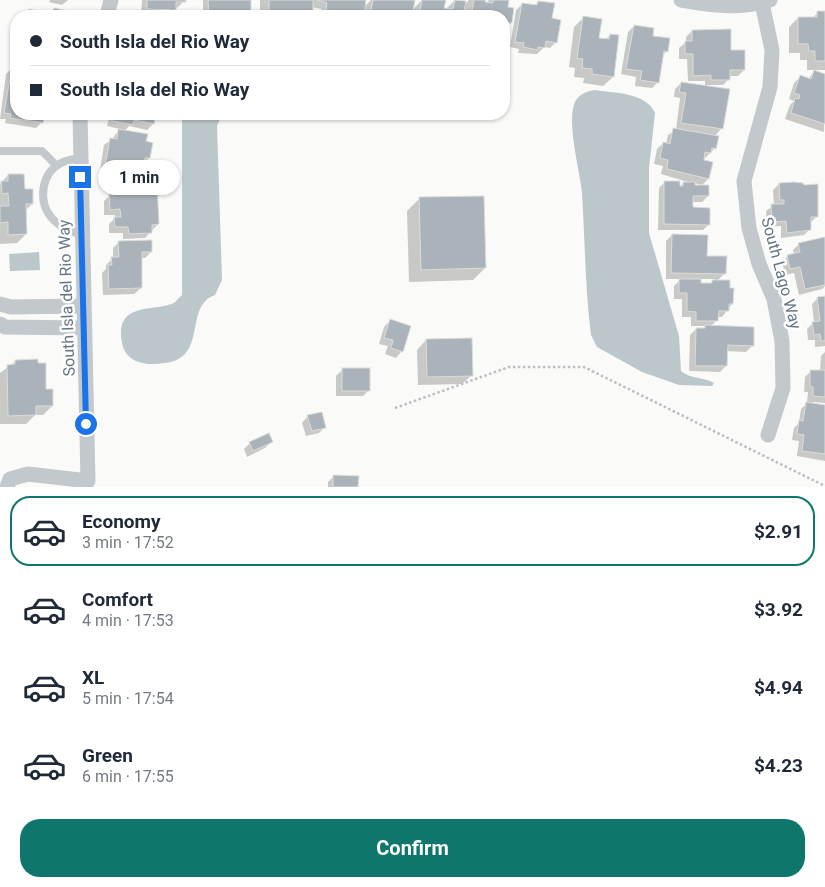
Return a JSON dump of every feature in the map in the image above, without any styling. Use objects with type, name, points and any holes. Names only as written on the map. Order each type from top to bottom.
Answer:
[{"type":"street","points":[[681,0],[714,6],[766,1]]},
{"type":"street","name":"South Lago Way","points":[[766,1],[772,50],[770,87],[744,181],[749,228],[758,264],[774,299],[782,341],[783,388],[768,435]]},
{"type":"street","name":"South Isla del Rio Way","points":[[7,487],[10,479],[28,474],[88,481],[80,120]]},
{"type":"street","points":[[0,304],[11,307],[84,306]]},
{"type":"street","points":[[0,324],[5,327],[84,328]]},
{"type":"lane","points":[[0,151],[42,151],[56,165]]},
{"type":"lane","points":[[80,158],[62,161],[56,165],[47,176],[44,186],[45,207],[59,225],[82,235]]},
{"type":"path","points":[[395,408],[510,367],[584,367],[825,486]]},
{"type":"shaded area","points":[[594,90],[637,97],[651,106],[655,113],[649,168],[649,233],[679,336],[681,371],[714,383],[712,386],[679,385],[642,372],[597,347],[591,335],[586,282],[582,193],[572,121],[577,99],[583,94]]},
{"type":"shaded area","points":[[182,120],[220,120],[217,126],[222,280],[215,295],[205,301],[200,310],[192,342],[187,352],[178,359],[155,364],[145,364],[130,357],[125,352],[122,343],[121,330],[124,320],[130,314],[138,311],[174,303],[182,295]]},
{"type":"shaded area","points":[[39,252],[40,270],[10,271],[9,254]]},
{"type":"building","points":[[147,0],[186,0],[186,2],[176,2],[176,10],[147,9]]},
{"type":"building","points":[[208,0],[251,0],[251,10],[209,10]]},
{"type":"building","points":[[269,0],[313,0],[313,10],[269,10]]},
{"type":"building","points":[[317,0],[366,0],[365,10],[326,10],[327,3]]},
{"type":"building","points":[[373,0],[415,0],[413,10],[371,10]]},
{"type":"building","points":[[422,0],[446,0],[444,8],[453,9],[455,0],[466,1],[464,10],[420,10]]},
{"type":"building","points":[[474,0],[486,0],[485,2],[493,3],[493,0],[509,0],[508,7],[514,8],[512,23],[510,23],[510,10],[472,10]]},
{"type":"building","points":[[538,1],[555,3],[552,18],[561,20],[557,43],[546,41],[545,48],[538,47],[538,50],[523,47],[524,43],[515,42],[522,3],[537,5]]},
{"type":"building","points":[[817,11],[825,11],[825,61],[815,61],[815,51],[809,51],[808,44],[798,44],[798,17],[817,17]]},
{"type":"building","points":[[583,16],[602,19],[599,38],[609,39],[610,34],[619,35],[614,77],[592,74],[592,69],[582,68],[583,59],[577,58]]},
{"type":"building","points":[[634,25],[654,28],[653,36],[670,38],[668,52],[664,51],[659,83],[640,80],[642,71],[626,69]]},
{"type":"building","points":[[731,29],[731,50],[745,50],[745,70],[730,70],[730,80],[711,80],[711,75],[693,76],[693,54],[685,54],[685,41],[692,41],[692,30]]},
{"type":"building","points":[[814,70],[825,74],[825,124],[791,113],[795,98],[799,99],[800,95],[794,93],[800,75],[811,79]]},
{"type":"building","points":[[10,78],[10,114],[4,113]]},
{"type":"building","points":[[681,82],[730,89],[723,129],[681,123],[686,93],[679,92]]},
{"type":"building","points":[[23,120],[44,120],[43,123]]},
{"type":"building","points":[[112,120],[134,120],[133,125]]},
{"type":"building","points":[[134,120],[155,120],[154,124]]},
{"type":"building","points":[[673,128],[719,136],[716,149],[712,148],[711,153],[705,152],[704,160],[713,162],[709,179],[667,169],[668,160],[660,158],[663,142],[670,144]]},
{"type":"building","points":[[118,129],[148,134],[146,141],[153,143],[150,158],[145,158],[142,178],[104,172],[110,138],[117,139]]},
{"type":"building","points":[[8,174],[24,174],[25,189],[33,189],[33,204],[26,204],[27,234],[8,235],[8,222],[0,223],[0,206],[9,206],[8,193],[2,194],[1,181],[8,181]]},
{"type":"building","points":[[664,181],[680,181],[680,186],[683,186],[683,182],[695,182],[695,185],[709,185],[709,196],[693,196],[693,207],[710,208],[710,225],[664,224]]},
{"type":"building","points":[[779,183],[803,183],[804,185],[818,184],[818,217],[811,217],[811,230],[787,233],[786,221],[772,222],[771,204],[784,204],[784,200],[780,200]]},
{"type":"building","points":[[157,184],[159,224],[152,225],[152,233],[129,234],[128,227],[115,227],[114,217],[121,217],[120,209],[110,210],[109,194],[123,194],[122,186]]},
{"type":"building","points":[[484,196],[486,268],[421,270],[419,197]]},
{"type":"building","points":[[672,234],[708,235],[707,256],[727,256],[726,274],[671,273]]},
{"type":"building","points":[[825,237],[825,285],[805,289],[800,267],[790,269],[787,255],[800,252],[798,243]]},
{"type":"building","points":[[152,240],[152,252],[142,252],[142,288],[109,289],[108,265],[112,265],[111,257],[119,257],[118,241]]},
{"type":"building","points":[[679,279],[701,279],[701,283],[712,283],[712,280],[730,280],[730,288],[734,288],[733,304],[729,304],[729,311],[719,311],[718,321],[696,321],[696,312],[687,311],[687,293],[679,293]]},
{"type":"building","points":[[825,296],[825,341],[821,341],[820,334],[814,335],[812,322],[820,321],[817,297]]},
{"type":"building","points":[[390,319],[411,326],[403,352],[391,348],[393,340],[384,338]]},
{"type":"building","points":[[705,325],[754,327],[754,346],[728,345],[727,366],[695,366],[696,328],[705,328]]},
{"type":"building","points":[[472,338],[473,376],[427,377],[426,339]]},
{"type":"building","points":[[38,359],[38,363],[46,363],[46,389],[53,389],[53,406],[36,406],[36,415],[8,416],[7,365],[15,364],[15,360]]},
{"type":"building","points":[[342,368],[370,368],[370,391],[342,391]]},
{"type":"building","points":[[810,370],[825,370],[825,397],[813,396],[813,387],[810,386]]},
{"type":"building","points":[[806,402],[825,405],[825,454],[802,451],[804,435],[797,434],[799,420],[803,421]]},
{"type":"building","points":[[322,412],[326,428],[312,431],[307,415]]},
{"type":"building","points":[[269,433],[273,442],[253,451],[249,442]]},
{"type":"building","points":[[333,475],[359,476],[358,487],[333,487]]},
{"type":"route","points":[[80,177],[86,424]]}]
